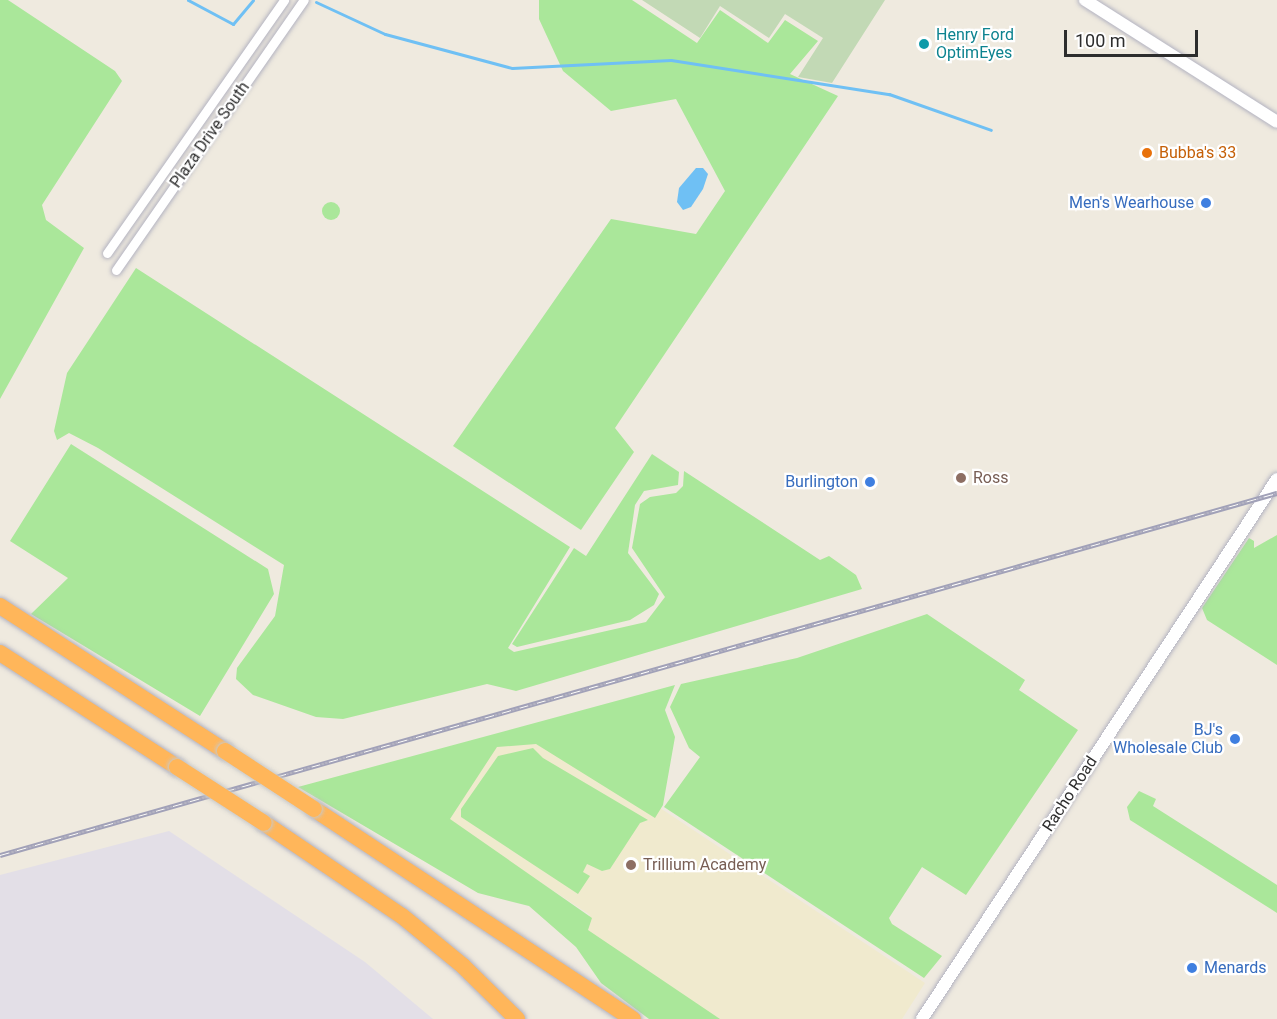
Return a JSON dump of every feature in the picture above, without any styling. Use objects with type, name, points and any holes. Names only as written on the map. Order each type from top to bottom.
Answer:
[{"type":"highway","points":[[0,606],[633,1019]]},
{"type":"highway","points":[[0,654],[264,823],[402,916],[463,966],[517,1019]]},
{"type":"street","name":"Plaza Drive South","points":[[107,253],[284,0]]},
{"type":"street","name":"Plaza Drive South","points":[[116,270],[304,0]]},
{"type":"street","points":[[1085,0],[1277,122]]},
{"type":"street","points":[[231,75],[245,85]]},
{"type":"street","points":[[161,177],[174,187]]},
{"type":"street","points":[[122,232],[136,241]]},
{"type":"street","name":"Racho Road","points":[[922,1019],[1277,479]]},
{"type":"shaded area","name":"Trillium Academy","points":[[536,726],[925,983],[902,1019],[715,1019],[580,930],[590,915],[440,816],[492,737]]},
{"type":"shaded area","points":[[169,831],[365,962],[433,1019],[0,1019],[0,875]]},
{"type":"green space","points":[[0,0],[8,0],[115,71],[122,81],[42,205],[46,220],[84,248],[0,399]]},
{"type":"green space","points":[[539,0],[632,0],[697,43],[720,10],[768,43],[785,20],[818,41],[790,74],[838,96],[615,428],[634,452],[581,530],[453,446],[611,219],[696,234],[725,191],[676,99],[611,111],[563,71],[539,19]]},
{"type":"green space","points":[[642,0],[885,0],[832,83],[798,77],[823,38],[785,14],[769,38],[720,6],[700,38]]},
{"type":"green space","points":[[327,202],[335,202],[340,207],[338,218],[327,220],[322,215],[322,207]]},
{"type":"green space","points":[[136,268],[570,547],[508,648],[514,652],[646,622],[665,597],[632,548],[640,504],[650,497],[676,493],[683,486],[684,471],[820,560],[829,556],[856,575],[862,589],[516,691],[487,684],[343,719],[316,717],[253,695],[236,679],[237,668],[275,616],[284,565],[98,448],[69,433],[57,440],[54,431],[67,373]]},
{"type":"green space","points":[[71,444],[268,569],[274,594],[200,716],[31,614],[68,578],[10,541]]},
{"type":"green space","points":[[652,454],[679,472],[678,485],[644,491],[635,505],[628,553],[659,594],[654,605],[630,620],[517,647],[512,644],[574,548],[586,556]]},
{"type":"green space","points":[[1277,535],[1277,665],[1207,620],[1202,608],[1249,538],[1254,541],[1254,548]]},
{"type":"green space","points":[[927,614],[1025,680],[1019,690],[1078,730],[966,895],[922,867],[889,918],[892,924],[942,956],[924,978],[664,807],[700,757],[689,748],[670,707],[681,684],[797,658]]},
{"type":"green space","points":[[675,685],[665,710],[675,737],[663,805],[655,818],[536,744],[497,747],[450,819],[592,918],[588,930],[720,1019],[649,1019],[601,983],[576,947],[529,906],[478,893],[298,787]]},
{"type":"green space","points":[[533,748],[543,758],[648,820],[640,823],[610,869],[602,871],[587,864],[583,872],[590,876],[578,894],[461,817],[461,809],[498,756]]},
{"type":"green space","points":[[1139,791],[1156,799],[1153,806],[1277,885],[1277,913],[1130,820],[1127,807]]},
{"type":"water","points":[[696,168],[703,168],[708,174],[703,189],[691,207],[683,210],[677,202],[679,188]]},
{"type":"waterway","points":[[188,0],[233,24],[253,0]]},
{"type":"waterway","points":[[316,2],[385,34],[512,68],[671,60],[889,94],[991,130]]},
{"type":"railway","points":[[0,855],[1277,493]]},
{"type":"place","name":"Henry Ford OptimEyes","points":[[924,44]]},
{"type":"place","name":"Bubba's 33","points":[[1147,153]]},
{"type":"place","name":"Men's Wearhouse","points":[[1206,203]]},
{"type":"place","name":"Ross","points":[[961,478]]},
{"type":"place","name":"Burlington","points":[[870,482]]},
{"type":"place","name":"BJ's Wholesale Club","points":[[1235,739]]},
{"type":"place","name":"Trillium Academy","points":[[631,865]]},
{"type":"place","name":"Menards","points":[[1192,968]]}]
